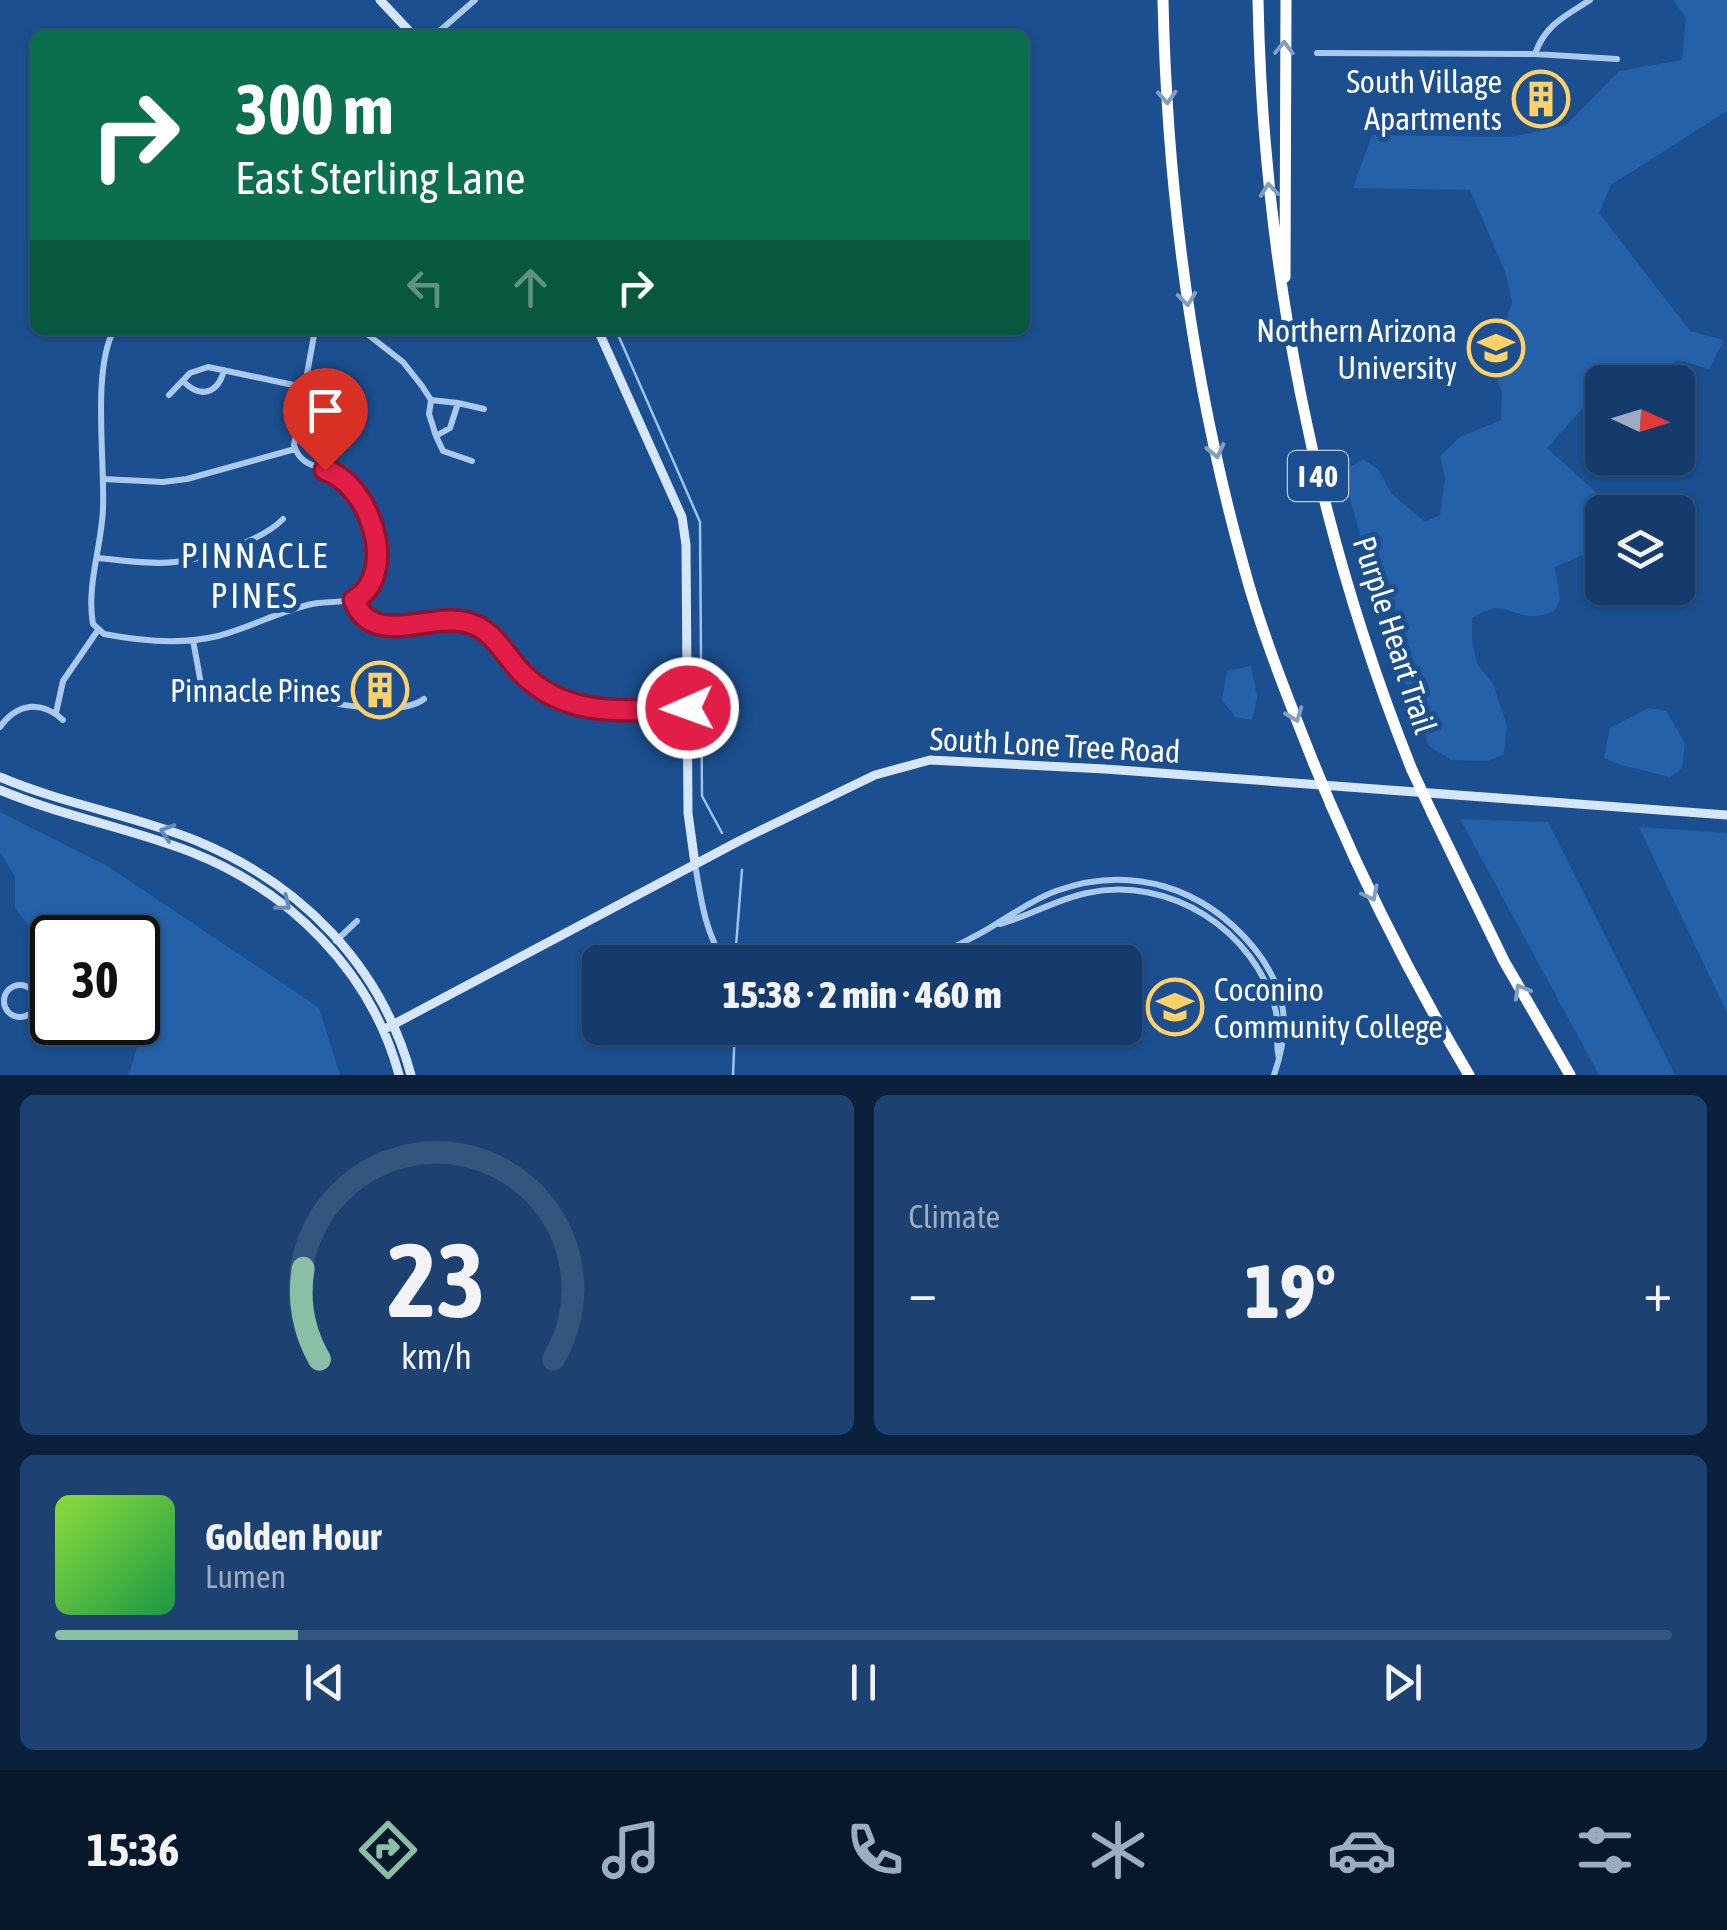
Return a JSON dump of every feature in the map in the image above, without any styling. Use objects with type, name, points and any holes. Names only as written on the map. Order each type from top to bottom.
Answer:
[{"type":"highway","points":[[1163,0],[1167,106],[1180,243],[1196,356],[1242,564],[1276,666],[1331,805],[1385,922],[1469,1075]]},
{"type":"highway","name":"Purple Heart Trail","points":[[1258,0],[1264,144],[1276,259],[1330,526],[1371,662],[1412,770],[1504,960],[1570,1075]]},
{"type":"highway","points":[[1284,286],[1286,0]]},
{"type":"main road","points":[[380,0],[408,30]]},
{"type":"main road","points":[[600,335],[682,517],[686,545],[688,814],[695,864]]},
{"type":"main road","name":"South Lone Tree Road","points":[[383,1030],[695,864],[875,775],[930,760],[1727,814]]},
{"type":"main road","points":[[0,777],[196,841],[280,886],[338,938],[373,984],[395,1024],[411,1075]]},
{"type":"main road","points":[[0,790],[204,858],[274,896],[306,922],[363,991],[383,1030],[399,1075]]},
{"type":"street","points":[[441,30],[475,0]]},
{"type":"street","points":[[1536,54],[1550,25],[1590,0]]},
{"type":"street","points":[[1317,54],[1449,52],[1617,58]]},
{"type":"street","points":[[112,335],[106,355],[103,480],[92,617],[98,630],[112,636],[193,640],[218,636],[308,604],[354,600],[364,594],[374,573],[375,540],[370,516],[348,481],[307,464],[295,450],[295,429],[315,335]]},
{"type":"street","points":[[368,335],[403,362],[430,400],[428,414],[444,451],[472,461]]},
{"type":"street","points":[[169,395],[201,368],[304,387]]},
{"type":"street","points":[[182,381],[195,392],[212,392],[221,382],[224,370]]},
{"type":"street","points":[[430,400],[484,409]]},
{"type":"street","points":[[436,436],[450,428],[458,403]]},
{"type":"street","points":[[103,480],[187,479],[295,450]]},
{"type":"street","points":[[97,558],[189,560],[262,536],[282,519]]},
{"type":"street","points":[[354,600],[362,614],[386,626],[444,620],[473,624],[494,637],[536,686],[578,707],[688,708]]},
{"type":"street","points":[[56,713],[62,682],[98,630]]},
{"type":"street","points":[[193,640],[201,684],[214,692],[270,692],[322,703],[398,708],[424,699]]},
{"type":"street","points":[[0,726],[12,712],[25,706],[56,713],[63,720]]},
{"type":"street","points":[[695,864],[704,918],[714,945]]},
{"type":"street","points":[[955,945],[1058,890],[1098,881],[1144,882],[1186,892],[1222,916],[1266,964],[1285,1014],[1284,1049],[1274,1075]]},
{"type":"street","points":[[330,948],[357,921]]},
{"type":"street","points":[[0,981],[8,989]]},
{"type":"street","points":[[19,985],[32,990],[36,1002],[29,1015],[19,1017],[6,1010],[8,989],[19,985]]},
{"type":"shaded area","points":[[1673,0],[1727,0],[1727,111],[1611,185],[1599,213],[1690,331],[1724,340],[1709,369],[1678,360],[1668,365],[1585,365],[1585,406],[1547,448],[1599,495],[1585,495],[1585,554],[1555,567],[1560,599],[1554,611],[1528,616],[1500,608],[1472,618],[1477,664],[1493,684],[1507,726],[1504,754],[1488,761],[1451,760],[1429,746],[1393,650],[1347,489],[1350,467],[1363,459],[1378,469],[1391,493],[1425,522],[1440,515],[1445,478],[1440,456],[1460,437],[1501,420],[1502,393],[1493,365],[1512,302],[1506,274],[1470,190],[1353,188],[1372,135],[1511,137],[1566,125],[1619,71],[1682,60],[1686,18]]},
{"type":"shaded area","points":[[1251,666],[1257,697],[1252,720],[1235,717],[1222,700],[1227,671]]},
{"type":"shaded area","points":[[1649,708],[1666,711],[1685,743],[1682,768],[1670,777],[1604,758],[1610,728]]},
{"type":"shaded area","points":[[0,812],[109,867],[319,1008],[340,1075],[128,1075],[138,1045],[160,1045],[160,915],[30,915],[30,928],[15,908],[15,876],[0,853]]},
{"type":"shaded area","points":[[1460,819],[1548,822],[1675,1075],[1599,1075]]},
{"type":"shaded area","points":[[1639,827],[1727,833],[1727,1013]]},
{"type":"waterway","points":[[618,335],[700,522],[702,796],[722,833]]},
{"type":"waterway","points":[[736,945],[742,870]]},
{"type":"waterway","points":[[733,1075],[734,1045]]},
{"type":"place","name":"South Village Apartments","points":[[1541,99]]},
{"type":"place","name":"Northern Arizona University","points":[[1496,348]]},
{"type":"place","name":"Pinnacle Pines","points":[[380,690]]},
{"type":"place","name":"Coconino Community College","points":[[1175,1007]]},
{"type":"district","name":"PINNACLE PINES","points":[[255,575]]},
{"type":"route","points":[[325,470],[353,487],[373,529],[374,573],[364,594],[354,600],[370,620],[397,627],[444,620],[473,624],[494,637],[536,686],[578,707],[688,708]]}]
